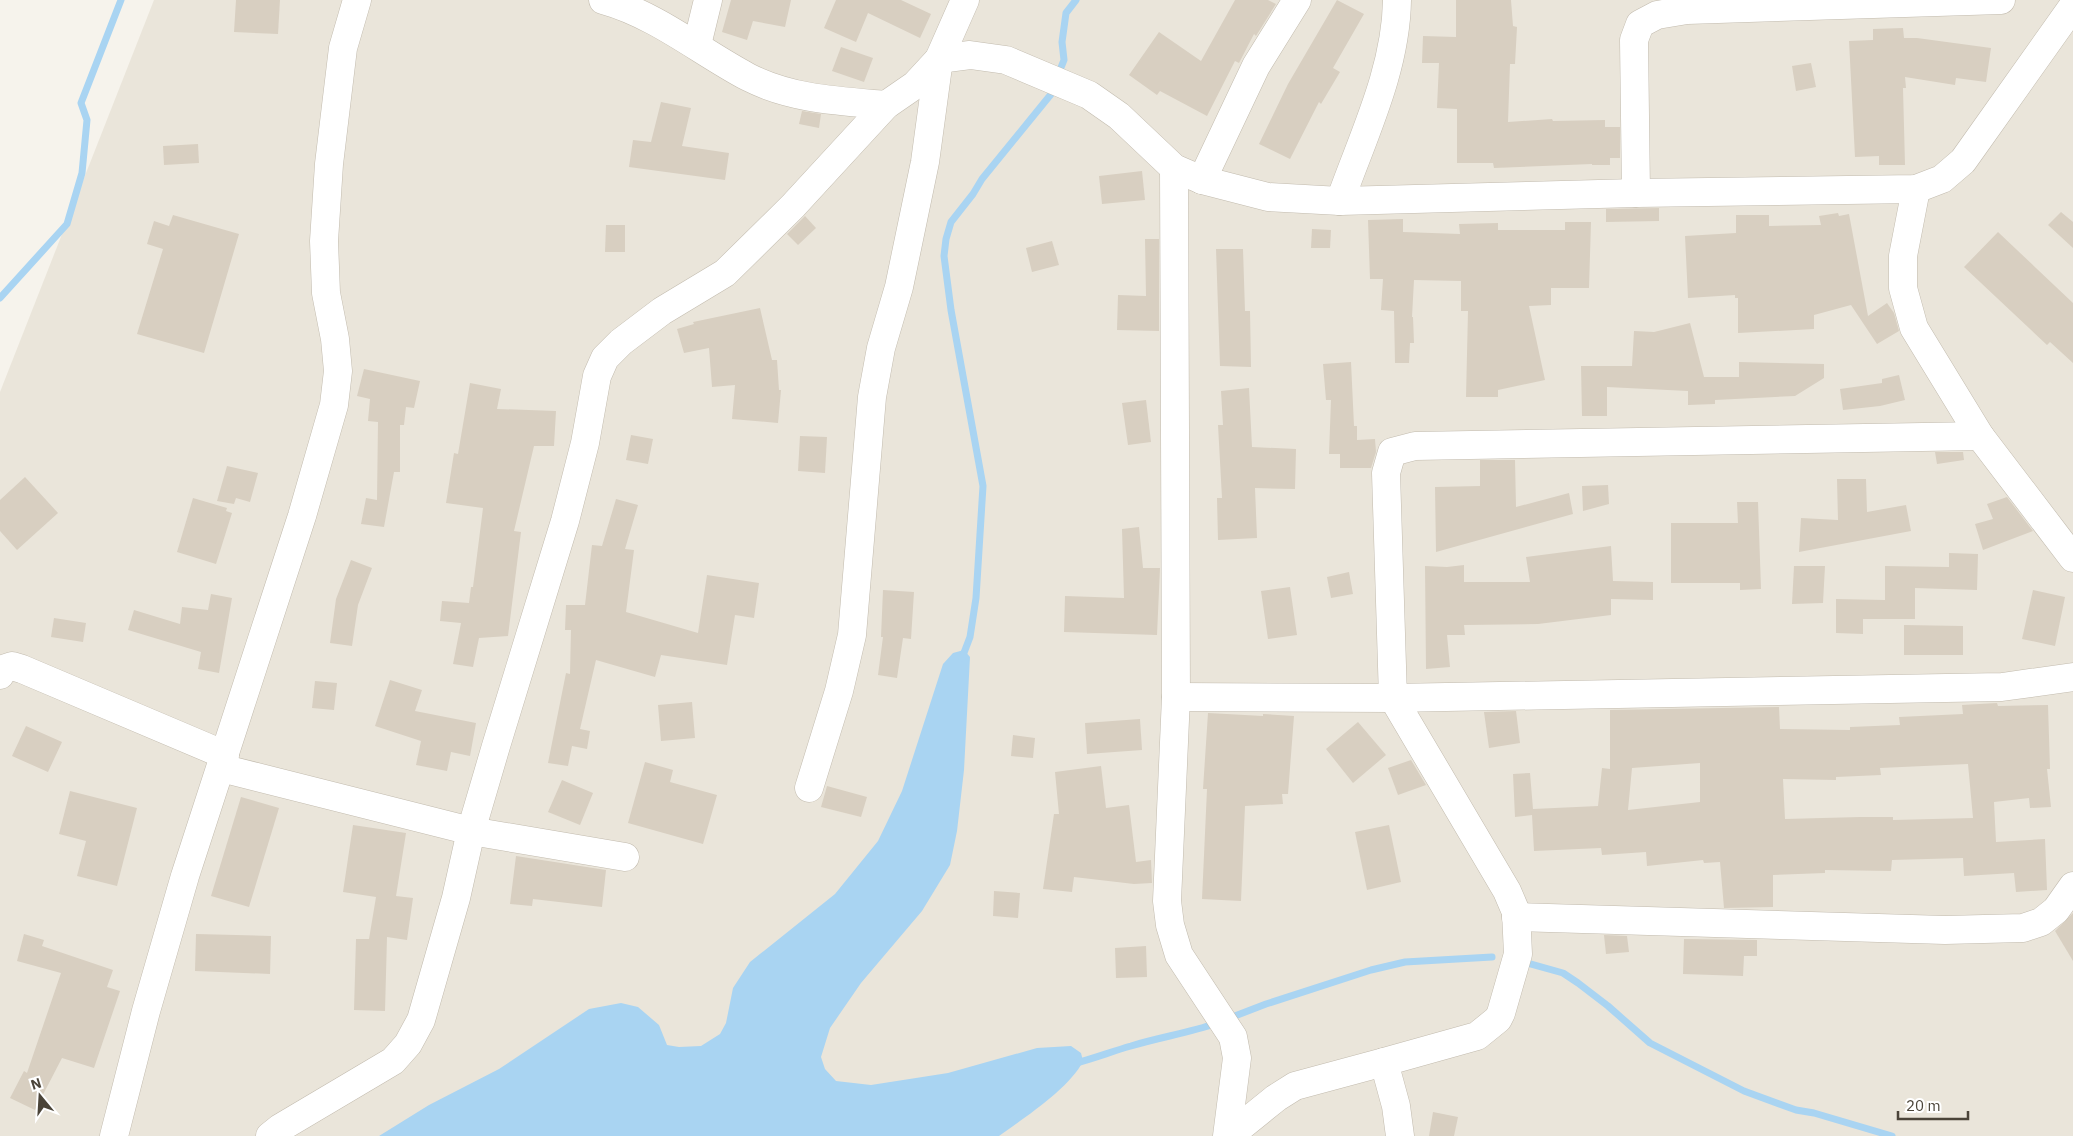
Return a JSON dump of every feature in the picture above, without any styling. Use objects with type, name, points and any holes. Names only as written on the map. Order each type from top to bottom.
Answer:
[{"type":"street","points":[[114,1136],[146,1011],[175,912],[302,516],[334,405],[338,371],[335,339],[326,293],[324,241],[329,164],[343,48],[357,0]]},
{"type":"street","points":[[603,0],[654,21],[749,77],[792,94],[836,101],[886,105]]},
{"type":"street","points":[[697,45],[708,0]]},
{"type":"street","points":[[809,788],[839,691],[852,635],[872,397],[881,348],[899,286],[925,162],[939,60],[965,0]]},
{"type":"street","points":[[1202,180],[1256,66],[1297,0]]},
{"type":"street","points":[[1340,201],[1387,73],[1396,25],[1397,0]]},
{"type":"street","points":[[1636,193],[1634,40],[1640,24],[1657,15],[1687,10],[2001,0]]},
{"type":"street","points":[[270,1136],[280,1128],[393,1061],[408,1044],[421,1020],[456,898],[471,831],[565,521],[585,443],[597,376],[606,358],[621,342],[662,311],[725,273],[775,224],[886,105],[915,84],[939,60],[970,55],[1006,60],[1089,95],[1119,116],[1174,168],[1202,180],[1268,197],[1340,201],[1636,193],[1916,189],[1942,179],[1963,161],[2073,6]]},
{"type":"street","points":[[1174,168],[1176,697],[1167,901],[1170,925],[1179,955],[1233,1037],[1238,1058],[1228,1136]]},
{"type":"street","points":[[1916,189],[1903,256],[1903,288],[1914,328],[1980,436],[2073,558]]},
{"type":"street","points":[[1228,1136],[1276,1098],[1295,1086],[1477,1036],[1498,1019],[1518,954],[1516,917],[1507,891],[1393,698],[1386,473],[1392,452],[1415,446],[1980,436]]},
{"type":"street","points":[[0,675],[3,669],[12,666],[22,669],[223,761],[471,831],[624,858]]},
{"type":"street","points":[[1176,697],[1393,698],[2002,687],[2073,677]]},
{"type":"street","points":[[1516,917],[1945,930],[2023,928],[2041,922],[2056,910],[2073,886]]},
{"type":"street","points":[[1384,1062],[1396,1106],[1400,1136]]},
{"type":"shaded area","points":[[154,0],[2073,0],[2073,1136],[0,1136],[0,392]]},
{"type":"water","points":[[964,650],[970,657],[964,770],[957,831],[950,865],[922,911],[861,983],[830,1028],[821,1057],[825,1069],[836,1081],[871,1085],[948,1073],[1037,1048],[1071,1046],[1081,1053],[1083,1061],[1068,1081],[1046,1102],[999,1136],[379,1136],[429,1105],[499,1069],[589,1009],[621,1003],[638,1007],[659,1025],[667,1045],[679,1047],[701,1046],[720,1034],[726,1023],[733,988],[750,962],[835,894],[878,841],[902,791],[943,664],[953,653]]},
{"type":"building","points":[[236,0],[280,0],[278,34],[234,32]]},
{"type":"building","points":[[731,0],[791,0],[785,27],[753,21],[747,40],[722,32]]},
{"type":"building","points":[[836,0],[901,0],[931,14],[920,38],[868,13],[856,42],[824,28]]},
{"type":"building","points":[[1235,0],[1268,0],[1276,4],[1256,36],[1254,34],[1239,63],[1235,61],[1207,116],[1160,91],[1157,95],[1129,75],[1159,32],[1201,61]]},
{"type":"building","points":[[1337,0],[1364,14],[1333,68],[1340,72],[1321,104],[1319,102],[1290,159],[1259,144],[1288,84]]},
{"type":"building","points":[[1456,0],[1511,0],[1513,26],[1517,27],[1515,64],[1510,64],[1508,122],[1552,119],[1553,121],[1605,120],[1605,127],[1620,127],[1620,158],[1610,158],[1610,165],[1494,168],[1493,163],[1457,163],[1457,109],[1437,108],[1439,63],[1422,63],[1423,36],[1456,37]]},
{"type":"building","points":[[1903,28],[1904,38],[1991,48],[1986,82],[1956,78],[1955,85],[1905,77],[1906,88],[1903,88],[1905,165],[1879,165],[1879,156],[1855,157],[1849,41],[1873,40],[1873,29]]},
{"type":"building","points":[[841,47],[873,58],[864,82],[832,71]]},
{"type":"building","points":[[1811,63],[1816,87],[1796,91],[1792,66]]},
{"type":"building","points":[[661,102],[691,108],[682,146],[729,153],[725,180],[629,167],[633,140],[651,142]]},
{"type":"building","points":[[802,111],[821,114],[819,128],[799,124]]},
{"type":"building","points":[[198,144],[199,163],[164,165],[163,146]]},
{"type":"building","points":[[1142,171],[1145,200],[1102,204],[1099,176]]},
{"type":"building","points":[[1659,208],[1659,221],[1606,222],[1606,209]]},
{"type":"building","points":[[2061,212],[2073,222],[2073,248],[2048,225]]},
{"type":"building","points":[[1838,213],[1839,216],[1849,214],[1868,316],[1887,303],[1894,313],[1899,331],[1877,344],[1851,305],[1814,315],[1814,329],[1738,333],[1738,298],[1735,298],[1735,295],[1688,298],[1685,236],[1736,233],[1736,215],[1769,215],[1769,226],[1821,225],[1819,216]]},
{"type":"building","points":[[173,215],[239,234],[204,353],[137,334],[163,249],[147,244],[154,221],[169,226]]},
{"type":"building","points":[[805,216],[816,228],[798,245],[787,234]]},
{"type":"building","points":[[1403,219],[1403,232],[1460,234],[1459,224],[1498,223],[1498,230],[1565,230],[1565,222],[1591,222],[1589,288],[1551,288],[1551,305],[1529,306],[1545,380],[1498,390],[1498,397],[1466,397],[1468,311],[1461,311],[1461,281],[1414,280],[1412,317],[1414,343],[1410,343],[1409,363],[1395,363],[1394,311],[1381,310],[1383,279],[1370,279],[1368,220]]},
{"type":"building","points":[[606,225],[625,225],[625,252],[605,252]]},
{"type":"building","points":[[1312,229],[1331,230],[1330,248],[1311,248]]},
{"type":"building","points":[[1998,232],[2073,303],[2073,363],[2050,342],[2047,345],[1964,267]]},
{"type":"building","points":[[1145,239],[1159,239],[1159,331],[1117,330],[1118,295],[1146,296]]},
{"type":"building","points":[[1052,241],[1059,265],[1032,272],[1026,248]]},
{"type":"building","points":[[1216,249],[1243,249],[1245,311],[1250,311],[1251,367],[1220,366]]},
{"type":"building","points":[[760,308],[772,360],[777,360],[779,390],[781,390],[778,423],[732,419],[735,385],[712,387],[709,348],[684,353],[677,329],[694,324],[693,322]]},
{"type":"building","points":[[1690,323],[1704,377],[1739,377],[1739,362],[1824,364],[1824,378],[1795,396],[1715,400],[1715,404],[1688,405],[1688,391],[1607,387],[1607,416],[1582,416],[1581,366],[1632,366],[1634,331],[1654,332]]},
{"type":"building","points":[[1351,362],[1354,426],[1357,426],[1357,440],[1375,439],[1376,452],[1371,468],[1340,468],[1340,454],[1329,454],[1331,400],[1326,400],[1323,364]]},
{"type":"building","points":[[364,369],[420,381],[414,408],[406,407],[404,425],[400,425],[400,472],[394,472],[384,527],[361,524],[366,498],[377,500],[378,422],[368,421],[370,399],[357,396]]},
{"type":"building","points":[[1899,375],[1905,400],[1880,406],[1843,410],[1840,389],[1882,383],[1882,379]]},
{"type":"building","points":[[470,383],[501,389],[497,409],[556,411],[554,446],[534,446],[514,531],[521,532],[508,636],[479,638],[473,667],[453,664],[461,623],[440,621],[442,601],[469,603],[471,587],[473,587],[483,508],[446,503],[454,453],[458,454]]},
{"type":"building","points":[[1249,388],[1252,447],[1296,449],[1295,489],[1255,488],[1257,538],[1218,540],[1217,498],[1222,498],[1218,425],[1223,425],[1221,391]]},
{"type":"building","points":[[1146,400],[1151,442],[1128,445],[1122,403]]},
{"type":"building","points":[[631,435],[653,439],[648,464],[626,460]]},
{"type":"building","points":[[800,436],[827,437],[825,473],[798,471]]},
{"type":"building","points":[[1935,452],[1963,452],[1964,460],[1937,464]]},
{"type":"building","points":[[1480,460],[1515,460],[1516,507],[1569,493],[1573,514],[1436,552],[1435,487],[1480,486]]},
{"type":"building","points":[[227,466],[258,473],[250,502],[236,498],[234,504],[217,501]]},
{"type":"building","points":[[25,477],[58,513],[17,550],[0,531],[0,500]]},
{"type":"building","points":[[1837,479],[1866,479],[1867,512],[1906,505],[1911,531],[1799,552],[1801,518],[1838,520]]},
{"type":"building","points":[[1608,485],[1609,504],[1583,511],[1582,486]]},
{"type":"building","points":[[2007,497],[2033,531],[1983,550],[1975,524],[1993,519],[1987,504]]},
{"type":"building","points":[[193,498],[227,508],[226,511],[232,513],[216,564],[177,552]]},
{"type":"building","points":[[616,499],[638,505],[625,549],[634,550],[626,612],[698,633],[707,575],[759,583],[754,618],[735,615],[727,665],[661,655],[655,677],[596,660],[580,729],[590,731],[587,749],[572,746],[568,766],[548,763],[566,673],[570,674],[571,630],[565,630],[566,605],[585,605],[592,545],[602,546]]},
{"type":"building","points":[[1737,502],[1758,502],[1761,589],[1740,590],[1740,583],[1671,583],[1671,523],[1738,523]]},
{"type":"building","points":[[1139,527],[1143,568],[1160,568],[1157,635],[1064,632],[1065,596],[1124,598],[1122,529]]},
{"type":"building","points":[[1611,546],[1613,581],[1653,582],[1653,600],[1611,599],[1611,615],[1538,624],[1464,625],[1465,635],[1447,635],[1450,667],[1426,669],[1425,566],[1447,567],[1464,565],[1464,582],[1530,582],[1526,557]]},
{"type":"building","points":[[1949,553],[1978,554],[1977,590],[1915,588],[1915,619],[1863,619],[1863,634],[1836,633],[1836,599],[1885,600],[1885,566],[1949,567]]},
{"type":"building","points":[[351,560],[372,568],[358,605],[352,646],[330,643],[336,599]]},
{"type":"building","points":[[1794,566],[1825,566],[1823,603],[1792,604]]},
{"type":"building","points":[[1349,572],[1353,594],[1331,598],[1327,577]]},
{"type":"building","points":[[1290,587],[1297,635],[1268,639],[1261,591]]},
{"type":"building","points":[[883,590],[914,592],[911,639],[903,638],[897,678],[878,675],[883,637],[881,637]]},
{"type":"building","points":[[2033,590],[2065,597],[2055,646],[2022,639]]},
{"type":"building","points":[[211,594],[232,598],[219,673],[198,669],[201,652],[128,630],[134,610],[180,624],[182,607],[208,610]]},
{"type":"building","points":[[54,618],[86,623],[83,642],[51,637]]},
{"type":"building","points":[[1904,625],[1963,626],[1963,655],[1904,655]]},
{"type":"building","points":[[390,680],[422,690],[415,711],[476,723],[470,756],[451,752],[447,771],[416,765],[421,741],[375,726]]},
{"type":"building","points":[[315,681],[337,683],[334,710],[312,708]]},
{"type":"building","points":[[692,702],[695,738],[661,741],[658,705]]},
{"type":"building","points":[[1997,703],[1998,706],[2048,705],[2050,769],[2047,769],[2051,807],[2030,808],[2029,798],[1994,802],[1996,842],[2045,839],[2047,890],[2016,892],[2014,873],[1964,876],[1963,858],[1892,860],[1891,871],[1825,870],[1825,873],[1773,875],[1773,907],[1724,908],[1720,862],[1704,863],[1703,860],[1647,866],[1646,852],[1602,855],[1601,848],[1534,851],[1532,815],[1515,817],[1513,774],[1530,773],[1533,809],[1598,806],[1602,768],[1610,769],[1610,710],[1779,707],[1780,729],[1850,730],[1850,727],[1900,725],[1899,717],[1963,714],[1962,705]],"holes":[[[1700,763],[1700,802],[1628,810],[1632,768]],[[1968,764],[1973,818],[1893,820],[1893,817],[1860,817],[1785,819],[1783,779],[1836,780],[1836,777],[1881,775],[1880,768]]]},
{"type":"building","points":[[1516,711],[1520,743],[1489,748],[1484,712]]},
{"type":"building","points":[[1208,713],[1294,716],[1288,794],[1282,794],[1283,804],[1245,806],[1241,901],[1202,899],[1207,789],[1203,789]]},
{"type":"building","points":[[1140,719],[1142,750],[1087,754],[1085,723]]},
{"type":"building","points":[[1358,722],[1386,755],[1353,783],[1326,749]]},
{"type":"building","points":[[26,726],[62,742],[48,772],[12,756]]},
{"type":"building","points":[[1013,735],[1035,738],[1033,758],[1011,756]]},
{"type":"building","points":[[1411,760],[1426,785],[1398,795],[1388,768]]},
{"type":"building","points":[[645,762],[673,770],[670,782],[717,795],[703,844],[628,823]]},
{"type":"building","points":[[1101,766],[1106,808],[1129,805],[1136,862],[1151,860],[1152,883],[1134,884],[1074,877],[1072,892],[1043,889],[1054,814],[1059,814],[1055,772]]},
{"type":"building","points":[[562,780],[593,793],[580,825],[548,812]]},
{"type":"building","points":[[827,786],[867,797],[861,817],[821,807]]},
{"type":"building","points":[[70,791],[137,808],[117,886],[77,876],[86,841],[59,834]]},
{"type":"building","points":[[241,797],[279,808],[249,907],[211,896]]},
{"type":"building","points":[[353,825],[406,833],[396,896],[413,898],[407,940],[387,937],[385,1011],[354,1010],[356,939],[369,939],[376,897],[343,892]]},
{"type":"building","points":[[1389,825],[1401,882],[1367,890],[1355,832]]},
{"type":"building","points":[[516,856],[606,870],[602,907],[533,899],[532,906],[510,904]]},
{"type":"building","points":[[994,891],[1020,893],[1018,918],[993,916]]},
{"type":"building","points":[[2073,913],[2073,961],[2055,931]]},
{"type":"building","points":[[24,934],[44,940],[42,946],[113,970],[107,987],[120,991],[94,1068],[62,1058],[35,1110],[10,1098],[24,1071],[27,1073],[61,973],[17,961]]},
{"type":"building","points":[[196,934],[271,936],[270,974],[195,971]]},
{"type":"building","points":[[1604,935],[1627,936],[1629,952],[1606,954]]},
{"type":"building","points":[[1684,939],[1757,940],[1757,956],[1744,956],[1743,976],[1683,974]]},
{"type":"building","points":[[1146,946],[1147,977],[1116,978],[1115,948]]},
{"type":"building","points":[[1433,1112],[1458,1117],[1454,1136],[1429,1136]]},
{"type":"waterway","points":[[0,298],[67,224],[82,173],[87,120],[81,103],[121,0]]},
{"type":"waterway","points":[[1058,75],[1064,60],[1062,42],[1066,13],[1076,0]]},
{"type":"waterway","points":[[962,658],[970,637],[976,598],[983,486],[951,310],[944,256],[946,239],[951,222],[982,179],[1052,93],[1054,85]]},
{"type":"waterway","points":[[1227,1019],[1266,1004],[1371,970],[1405,962],[1492,957]]},
{"type":"waterway","points":[[1524,962],[1563,973],[1608,1006],[1650,1043],[1744,1091],[1796,1110],[1814,1113],[1892,1136]]},
{"type":"waterway","points":[[1076,1063],[1217,1023]]}]
